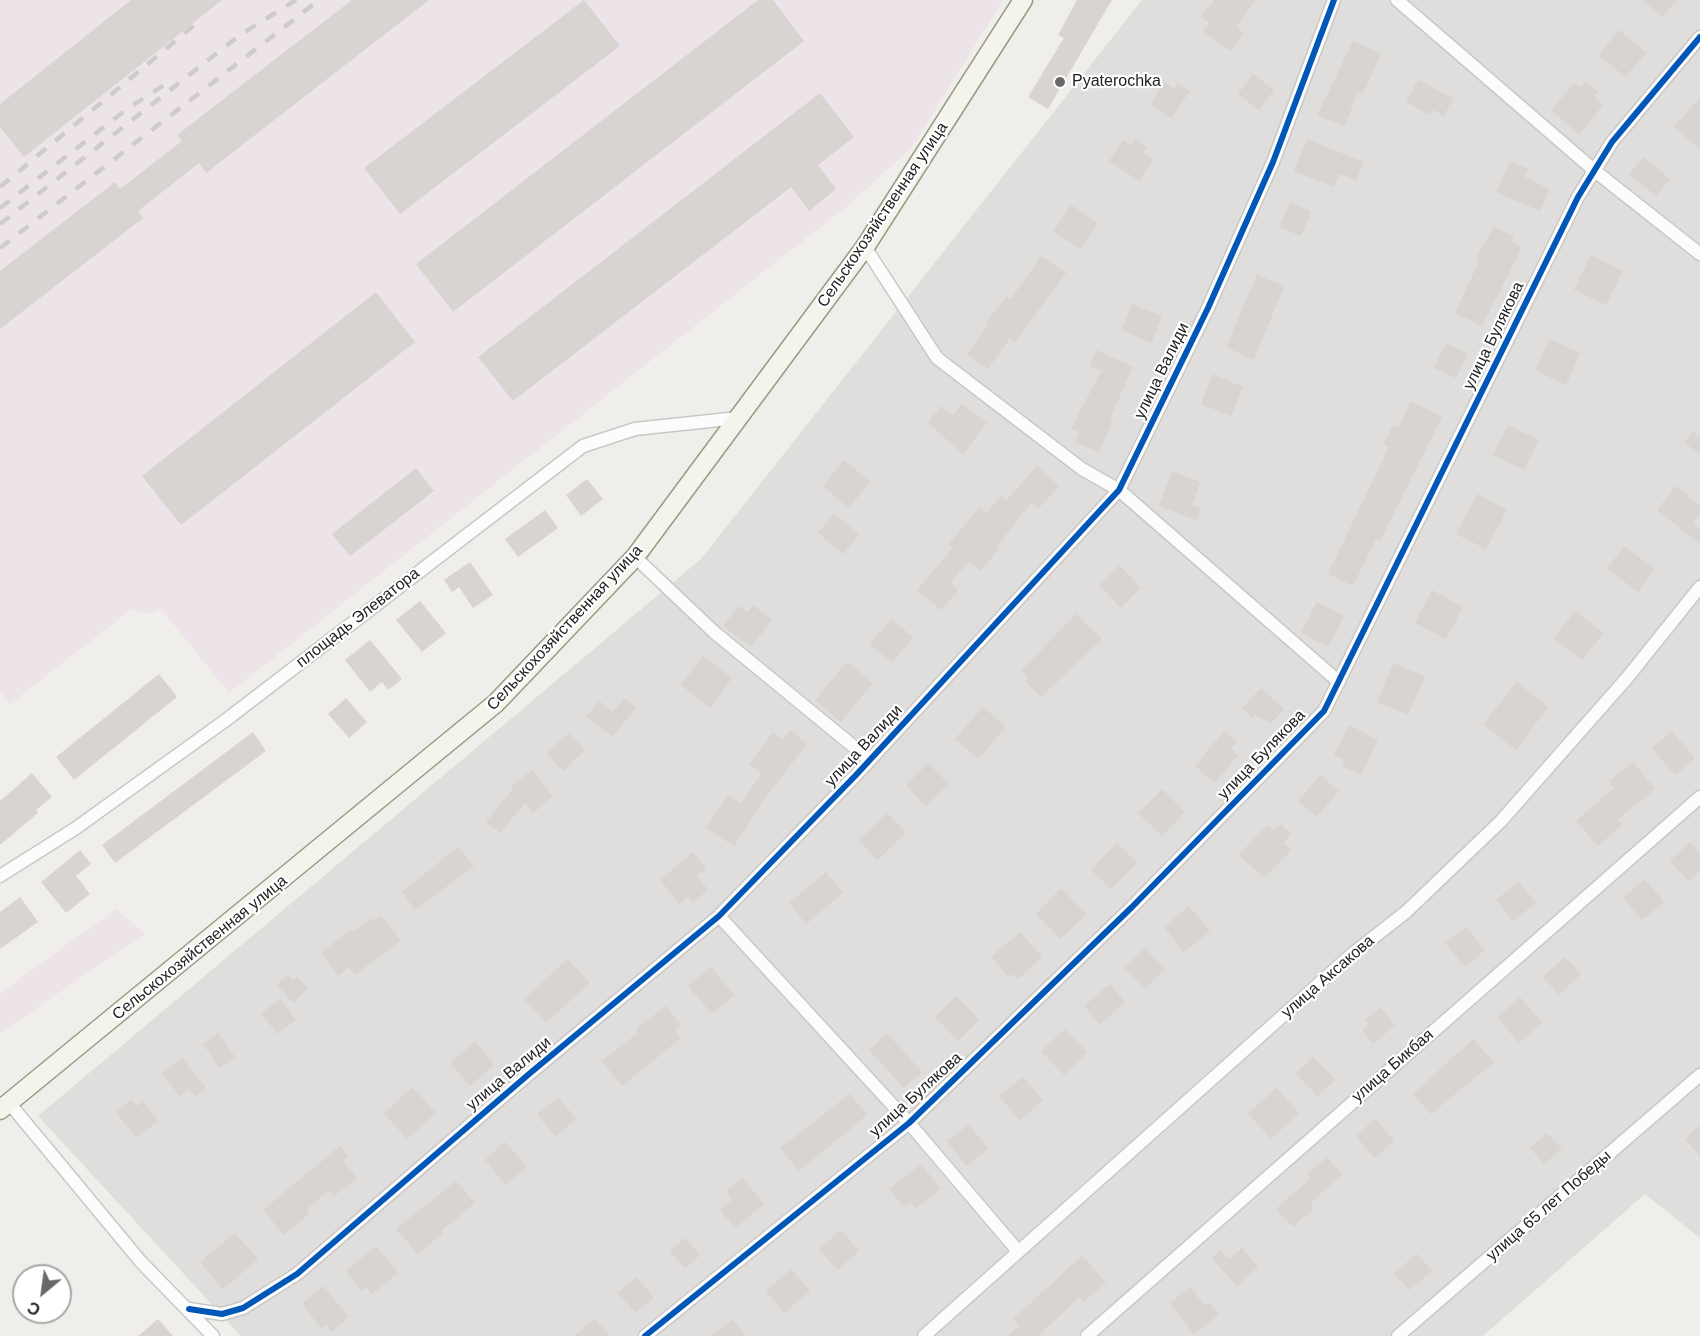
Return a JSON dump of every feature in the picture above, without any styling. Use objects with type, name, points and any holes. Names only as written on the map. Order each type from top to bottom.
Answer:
[{"type":"main road","name":"Сельскохозяйственная улица","points":[[5,1107],[496,703],[635,557],[865,247],[1023,0]]},
{"type":"street","name":"улица Валиди","points":[[189,1310],[222,1314],[243,1308],[297,1274],[529,1074],[720,916],[870,760],[1119,490],[1208,309],[1273,162],[1334,0]]},
{"type":"street","points":[[1397,0],[1594,171],[1700,254]]},
{"type":"street","name":"улица Булякова","points":[[645,1336],[909,1124],[1132,907],[1324,711],[1578,197],[1612,142],[1700,37]]},
{"type":"street","points":[[865,247],[937,358],[1082,469],[1119,490],[1339,682]]},
{"type":"street","name":"площадь Элеватора","points":[[0,876],[76,828],[226,720],[583,446],[635,429],[738,417]]},
{"type":"street","points":[[635,557],[714,632],[870,760]]},
{"type":"street","name":"улица Аксакова","points":[[924,1336],[1017,1250],[1351,955],[1406,912],[1501,821],[1627,678],[1700,587]]},
{"type":"street","name":"улица Бикбая","points":[[1087,1336],[1700,797]]},
{"type":"street","points":[[720,916],[909,1124],[1017,1250]]},
{"type":"street","name":"улица 65 лет Победы","points":[[1398,1336],[1700,1075]]},
{"type":"street","points":[[5,1107],[141,1262],[213,1336]]},
{"type":"shaded area","points":[[0,0],[1003,0],[913,146],[851,203],[229,693],[161,609],[148,614],[132,609],[10,704],[0,692]]},
{"type":"shaded area","points":[[1142,0],[1700,0],[1700,1238],[1645,1194],[1483,1336],[241,1336],[38,1116],[701,559]]},
{"type":"shaded area","points":[[116,909],[145,934],[0,1033],[0,993]]},
{"type":"building","points":[[131,0],[222,0],[24,157],[0,127],[0,104]]},
{"type":"building","points":[[352,0],[429,0],[206,173],[199,163],[138,211],[143,218],[0,329],[0,271],[115,182],[120,189],[182,141],[177,135]]},
{"type":"building","points":[[584,0],[620,46],[400,214],[364,168]]},
{"type":"building","points":[[758,0],[773,0],[804,41],[453,312],[416,264]]},
{"type":"building","points":[[1077,0],[1112,0],[1048,109],[1028,97],[1064,38],[1058,35]]},
{"type":"building","points":[[1214,0],[1256,0],[1236,27],[1244,33],[1230,51],[1203,31],[1209,23],[1201,17]]},
{"type":"building","points":[[1643,0],[1677,0],[1662,17]]},
{"type":"building","points":[[1619,30],[1646,53],[1625,77],[1599,55]]},
{"type":"building","points":[[1353,41],[1381,54],[1363,94],[1358,91],[1345,126],[1317,116]]},
{"type":"building","points":[[1253,74],[1274,90],[1259,110],[1238,94]]},
{"type":"building","points":[[1418,80],[1453,98],[1444,116],[1433,110],[1430,115],[1406,102]]},
{"type":"building","points":[[1586,81],[1598,91],[1594,97],[1603,105],[1579,134],[1551,110],[1574,83],[1580,87]]},
{"type":"building","points":[[1165,82],[1174,89],[1178,83],[1190,91],[1171,118],[1150,104]]},
{"type":"building","points":[[820,93],[854,137],[818,165],[836,189],[809,211],[791,187],[513,401],[478,357]]},
{"type":"building","points":[[1700,97],[1700,149],[1674,127]]},
{"type":"building","points":[[1135,139],[1147,148],[1143,153],[1153,160],[1139,181],[1109,161],[1123,140],[1131,145]]},
{"type":"building","points":[[1307,139],[1364,162],[1356,180],[1339,174],[1334,187],[1294,171]]},
{"type":"building","points":[[1644,157],[1670,179],[1656,196],[1629,174]]},
{"type":"building","points":[[1510,161],[1528,169],[1524,177],[1550,189],[1540,211],[1496,192]]},
{"type":"building","points":[[1290,202],[1311,211],[1301,236],[1279,227]]},
{"type":"building","points":[[1071,205],[1098,223],[1081,249],[1053,232]]},
{"type":"building","points":[[1494,226],[1514,237],[1511,242],[1522,247],[1482,326],[1455,313],[1479,261],[1476,259]]},
{"type":"building","points":[[1591,255],[1623,271],[1606,305],[1574,290]]},
{"type":"building","points":[[1041,256],[1066,273],[1015,342],[1010,338],[988,369],[967,354],[989,323],[987,321],[1007,296],[1011,299]]},
{"type":"building","points":[[1257,275],[1284,286],[1254,360],[1226,347]]},
{"type":"building","points":[[376,292],[415,342],[181,525],[142,476]]},
{"type":"building","points":[[1132,304],[1162,316],[1151,343],[1121,330]]},
{"type":"building","points":[[1549,339],[1580,353],[1566,385],[1535,370]]},
{"type":"building","points":[[1446,343],[1468,354],[1456,378],[1434,368]]},
{"type":"building","points":[[1097,350],[1133,367],[1110,418],[1113,419],[1099,452],[1075,442],[1079,432],[1071,429],[1101,371],[1090,366]]},
{"type":"building","points":[[1213,374],[1243,387],[1231,416],[1201,404]]},
{"type":"building","points":[[1411,401],[1442,417],[1380,541],[1376,539],[1353,586],[1328,574],[1389,447],[1384,444],[1393,425],[1398,428]]},
{"type":"building","points":[[962,404],[987,423],[963,454],[928,423],[941,406],[953,415]]},
{"type":"building","points":[[1508,425],[1539,440],[1524,470],[1493,455]]},
{"type":"building","points":[[1693,432],[1700,438],[1700,455],[1684,442]]},
{"type":"building","points":[[844,460],[870,482],[849,508],[823,486]]},
{"type":"building","points":[[1037,466],[1059,486],[1038,509],[1031,503],[997,546],[999,548],[981,571],[969,561],[950,583],[958,590],[941,610],[917,590],[953,548],[948,545],[980,507],[987,513],[1001,496],[1006,501]]},
{"type":"building","points":[[416,468],[434,491],[350,556],[332,534]]},
{"type":"building","points":[[1172,471],[1200,482],[1192,505],[1201,509],[1196,520],[1159,506]]},
{"type":"building","points":[[587,479],[603,499],[581,516],[566,495]]},
{"type":"building","points":[[1676,486],[1700,506],[1700,514],[1693,523],[1700,529],[1700,544],[1657,510]]},
{"type":"building","points":[[1477,494],[1507,510],[1486,549],[1456,534]]},
{"type":"building","points":[[545,510],[558,528],[518,557],[505,539]]},
{"type":"building","points":[[834,514],[859,534],[843,554],[818,533]]},
{"type":"building","points":[[1624,546],[1655,569],[1638,592],[1607,569]]},
{"type":"building","points":[[470,562],[493,595],[473,608],[459,587],[452,592],[444,580]]},
{"type":"building","points":[[1119,565],[1141,588],[1121,608],[1099,585]]},
{"type":"building","points":[[1432,590],[1463,607],[1446,639],[1415,623]]},
{"type":"building","points":[[420,601],[446,633],[422,652],[396,620]]},
{"type":"building","points":[[1317,602],[1344,616],[1328,647],[1301,633]]},
{"type":"building","points":[[753,605],[772,620],[751,647],[723,626],[739,606],[748,612]]},
{"type":"building","points":[[1575,611],[1604,633],[1582,660],[1554,638]]},
{"type":"building","points":[[1076,614],[1102,639],[1041,697],[1025,681],[1028,677],[1021,671]]},
{"type":"building","points":[[891,619],[913,637],[892,663],[870,644]]},
{"type":"building","points":[[370,640],[402,679],[388,690],[382,682],[370,692],[345,660]]},
{"type":"building","points":[[703,656],[732,678],[710,708],[681,685]]},
{"type":"building","points":[[847,662],[873,683],[841,722],[815,700]]},
{"type":"building","points":[[1393,663],[1425,676],[1408,715],[1377,702]]},
{"type":"building","points":[[159,674],[177,697],[74,780],[56,757]]},
{"type":"building","points":[[1517,682],[1548,707],[1516,750],[1483,724]]},
{"type":"building","points":[[1261,688],[1284,709],[1271,723],[1254,715],[1252,718],[1242,708]]},
{"type":"building","points":[[346,698],[367,722],[349,738],[328,714]]},
{"type":"building","points":[[624,698],[636,707],[613,737],[586,717],[599,701],[613,712]]},
{"type":"building","points":[[983,707],[1006,727],[978,759],[955,739]]},
{"type":"building","points":[[1349,725],[1378,740],[1361,775],[1342,766],[1345,760],[1334,755]]},
{"type":"building","points":[[790,730],[807,744],[759,806],[734,846],[706,828],[728,795],[741,803],[762,773],[749,764],[773,732],[782,740]]},
{"type":"building","points":[[1224,731],[1237,742],[1231,749],[1238,755],[1215,783],[1195,766]]},
{"type":"building","points":[[1672,731],[1695,758],[1675,775],[1652,748]]},
{"type":"building","points":[[253,732],[266,751],[115,863],[102,845]]},
{"type":"building","points":[[569,733],[585,750],[563,771],[547,753]]},
{"type":"building","points":[[1633,762],[1655,789],[1618,819],[1622,825],[1598,846],[1576,821],[1614,788],[1609,781]]},
{"type":"building","points":[[928,763],[949,784],[926,806],[906,785]]},
{"type":"building","points":[[532,770],[553,796],[533,813],[525,803],[500,833],[486,822],[513,789],[511,787]]},
{"type":"building","points":[[32,773],[52,797],[36,810],[38,813],[0,845],[0,801]]},
{"type":"building","points":[[1320,775],[1339,791],[1317,817],[1298,801]]},
{"type":"building","points":[[1162,789],[1185,812],[1162,836],[1138,813]]},
{"type":"building","points":[[887,813],[906,833],[877,860],[859,840]]},
{"type":"building","points":[[1281,824],[1291,834],[1283,843],[1291,850],[1264,878],[1239,855],[1267,825],[1274,831]]},
{"type":"building","points":[[1690,842],[1700,853],[1700,871],[1688,881],[1670,861]]},
{"type":"building","points":[[1117,843],[1137,863],[1111,889],[1091,870]]},
{"type":"building","points":[[458,847],[474,866],[415,910],[402,892]]},
{"type":"building","points":[[80,850],[91,864],[76,876],[90,894],[66,913],[41,882]]},
{"type":"building","points":[[693,852],[706,869],[697,876],[708,890],[692,903],[688,897],[680,904],[660,880]]},
{"type":"building","points":[[826,872],[843,893],[806,924],[789,903]]},
{"type":"building","points":[[1645,879],[1664,902],[1642,920],[1623,898]]},
{"type":"building","points":[[1519,882],[1536,903],[1513,921],[1496,900]]},
{"type":"building","points":[[1061,888],[1086,914],[1060,939],[1036,914]]},
{"type":"building","points":[[20,897],[38,922],[0,949],[0,912]]},
{"type":"building","points":[[1189,906],[1210,931],[1184,952],[1164,927]]},
{"type":"building","points":[[381,916],[401,940],[355,975],[349,967],[338,976],[321,953],[352,929],[354,932],[371,918],[374,921]]},
{"type":"building","points":[[1466,927],[1485,950],[1465,967],[1445,943]]},
{"type":"building","points":[[1020,932],[1042,957],[1018,979],[1014,974],[1009,977],[991,957]]},
{"type":"building","points":[[1145,948],[1165,969],[1145,988],[1125,968]]},
{"type":"building","points":[[1565,957],[1581,974],[1559,995],[1543,977]]},
{"type":"building","points":[[568,959],[590,983],[546,1022],[524,999]]},
{"type":"building","points":[[711,967],[734,995],[712,1014],[688,986]]},
{"type":"building","points":[[288,975],[293,980],[297,977],[308,989],[293,1003],[277,985]]},
{"type":"building","points":[[1110,984],[1125,1002],[1100,1024],[1084,1006]]},
{"type":"building","points":[[956,996],[979,1020],[958,1041],[935,1017]]},
{"type":"building","points":[[1520,997],[1542,1023],[1519,1043],[1497,1017]]},
{"type":"building","points":[[281,999],[296,1020],[277,1034],[261,1013]]},
{"type":"building","points":[[666,1006],[681,1025],[675,1030],[681,1038],[622,1086],[602,1061],[639,1032],[636,1029]]},
{"type":"building","points":[[1380,1007],[1395,1025],[1373,1044],[1362,1030],[1369,1025],[1365,1020]]},
{"type":"building","points":[[1065,1029],[1087,1052],[1064,1075],[1041,1051]]},
{"type":"building","points":[[218,1033],[235,1057],[220,1068],[203,1044]]},
{"type":"building","points":[[887,1033],[922,1072],[904,1088],[869,1050]]},
{"type":"building","points":[[1473,1039],[1494,1062],[1431,1114],[1413,1094]]},
{"type":"building","points":[[475,1042],[494,1065],[470,1086],[450,1063]]},
{"type":"building","points":[[1313,1057],[1335,1080],[1317,1096],[1296,1073]]},
{"type":"building","points":[[182,1058],[206,1088],[195,1097],[189,1089],[180,1096],[162,1074]]},
{"type":"building","points":[[1023,1077],[1043,1100],[1020,1120],[999,1096]]},
{"type":"building","points":[[413,1087],[436,1113],[407,1139],[384,1113]]},
{"type":"building","points":[[1277,1088],[1299,1113],[1271,1139],[1248,1113]]},
{"type":"building","points":[[850,1094],[867,1115],[799,1171],[780,1148]]},
{"type":"building","points":[[558,1097],[576,1119],[555,1137],[537,1114]]},
{"type":"building","points":[[131,1100],[137,1106],[143,1101],[158,1121],[136,1138],[116,1112]]},
{"type":"building","points":[[1375,1119],[1394,1141],[1374,1158],[1356,1136]]},
{"type":"building","points":[[969,1124],[988,1149],[966,1166],[947,1141]]},
{"type":"building","points":[[1700,1125],[1700,1156],[1685,1139]]},
{"type":"building","points":[[1547,1133],[1562,1149],[1544,1164],[1530,1148]]},
{"type":"building","points":[[505,1142],[527,1167],[506,1185],[485,1160]]},
{"type":"building","points":[[340,1146],[348,1156],[343,1161],[357,1178],[334,1196],[329,1190],[306,1210],[309,1214],[284,1235],[263,1210]]},
{"type":"building","points":[[1327,1157],[1342,1175],[1310,1203],[1314,1208],[1293,1227],[1276,1209],[1311,1178],[1307,1174]]},
{"type":"building","points":[[921,1164],[941,1189],[915,1209],[910,1203],[904,1207],[889,1189]]},
{"type":"building","points":[[742,1178],[764,1204],[735,1228],[720,1210],[732,1200],[726,1192]]},
{"type":"building","points":[[456,1181],[475,1203],[441,1231],[443,1233],[418,1254],[396,1229]]},
{"type":"building","points":[[841,1230],[859,1251],[838,1270],[819,1249]]},
{"type":"building","points":[[235,1233],[258,1259],[223,1289],[200,1262]]},
{"type":"building","points":[[685,1238],[700,1255],[685,1268],[670,1251]]},
{"type":"building","points":[[376,1246],[398,1273],[372,1294],[367,1287],[362,1291],[346,1271]]},
{"type":"building","points":[[1242,1248],[1258,1267],[1237,1286],[1212,1258],[1221,1250],[1229,1259]]},
{"type":"building","points":[[1417,1254],[1432,1271],[1409,1290],[1394,1273]]},
{"type":"building","points":[[1082,1256],[1106,1282],[1084,1302],[1079,1297],[1038,1336],[1008,1336],[1019,1326],[1013,1319]]},
{"type":"building","points":[[791,1269],[810,1291],[784,1313],[766,1291]]},
{"type":"building","points":[[637,1277],[654,1298],[635,1313],[618,1293]]},
{"type":"building","points":[[323,1286],[349,1317],[332,1332],[326,1325],[322,1329],[302,1304]]},
{"type":"building","points":[[1190,1287],[1205,1306],[1209,1302],[1219,1315],[1194,1334],[1170,1303]]},
{"type":"building","points":[[158,1319],[173,1336],[138,1336]]},
{"type":"building","points":[[595,1319],[610,1336],[574,1336]]},
{"type":"building","points":[[733,1319],[746,1336],[712,1336]]},
{"type":"railway","points":[[0,224],[240,35],[296,0]]},
{"type":"railway","points":[[0,248],[319,0]]},
{"type":"railway","points":[[0,187],[198,22]]},
{"type":"railway","points":[[0,208],[127,109],[172,80]]},
{"type":"cycle path","points":[[189,1309],[222,1314],[243,1308],[297,1274],[529,1074],[719,916],[856,775],[1119,490],[1208,308],[1273,162],[1334,0]]},
{"type":"cycle path","points":[[645,1336],[909,1123],[1132,907],[1324,711],[1578,197],[1612,142],[1700,37]]},
{"type":"place","name":"Pyaterochka","points":[[1060,82]]}]
